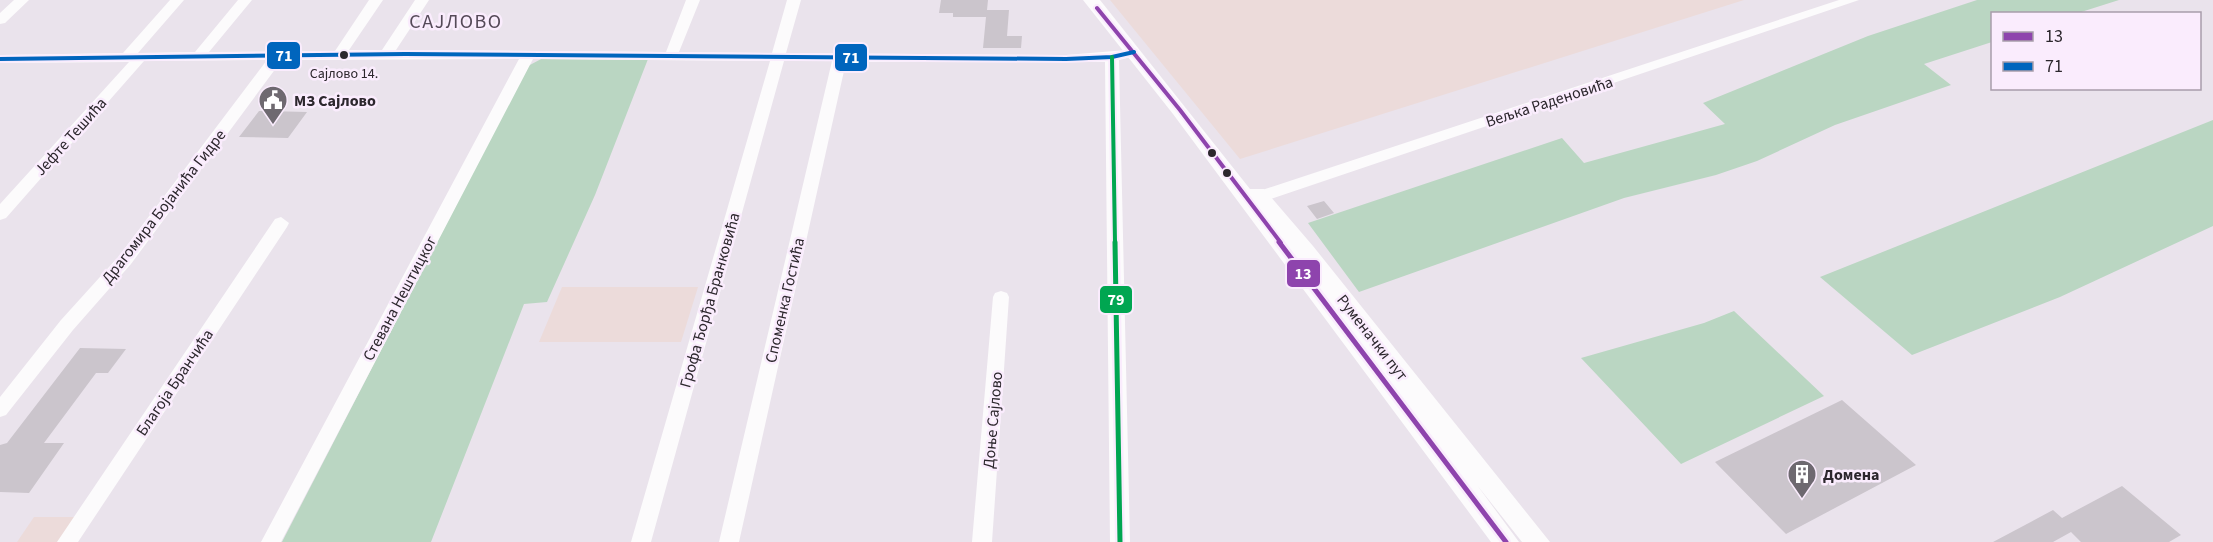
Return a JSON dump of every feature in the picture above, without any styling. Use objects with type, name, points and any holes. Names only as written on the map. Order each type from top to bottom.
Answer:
[{"type":"main road","name":"Руменачки пут","points":[[1091,0],[1293,249],[1537,542]]},
{"type":"main road","name":"Руменачки пут","points":[[1293,249],[1506,542]]},
{"type":"street","points":[[0,20],[22,0]]},
{"type":"street","name":"Јефте Тешића","points":[[0,214],[133,58],[177,0]]},
{"type":"street","points":[[199,56],[245,0]]},
{"type":"street","points":[[339,55],[376,0]]},
{"type":"street","points":[[386,55],[422,0]]},
{"type":"street","points":[[671,56],[693,0]]},
{"type":"street","name":"Грофа Ђорђа Бранковића","points":[[641,542],[794,0]]},
{"type":"street","name":"Вељка Раденовића","points":[[1253,199],[1852,0]]},
{"type":"street","points":[[0,59],[278,55],[776,58],[1112,57],[1134,52]]},
{"type":"street","name":"Драгомира Бојанића Гидре","points":[[0,410],[67,325],[125,260],[278,55]]},
{"type":"street","name":"Стевана Нештицког","points":[[271,542],[528,55]]},
{"type":"street","points":[[1112,57],[1110,67],[1120,542]]},
{"type":"street","name":"Споменка Гостића","points":[[729,542],[840,58]]},
{"type":"street","name":"Благоја Бранчића","points":[[67,542],[281,223]]},
{"type":"street","name":"Доње Сајлово","points":[[982,542],[1001,297]]},
{"type":"shaded area","points":[[1110,0],[1744,0],[1240,159]]},
{"type":"shaded area","points":[[562,287],[698,287],[681,342],[539,342]]},
{"type":"shaded area","points":[[34,517],[78,517],[61,542],[17,542]]},
{"type":"green space","points":[[1977,0],[2119,0],[2081,12],[1991,12],[1991,42],[1924,64],[1951,85],[1835,125],[1757,161],[1716,175],[1624,198],[1359,292],[1308,223],[1562,138],[1584,163],[1725,124],[1703,103],[1868,36]]},
{"type":"green space","points":[[543,58],[648,59],[595,195],[547,302],[524,304],[431,542],[282,542],[528,66]]},
{"type":"green space","points":[[2213,120],[2213,226],[2060,297],[1912,355],[1820,277]]},
{"type":"green space","points":[[1734,311],[1824,396],[1681,464],[1581,358],[1704,323]]},
{"type":"building","points":[[941,0],[988,0],[987,10],[1009,10],[1007,36],[1022,36],[1021,48],[983,48],[986,17],[953,17],[953,13],[939,13]]},
{"type":"building","name":"МЗ Сајлово","points":[[259,111],[307,112],[288,138],[239,137]]},
{"type":"building","points":[[1324,201],[1334,213],[1317,219],[1307,206]]},
{"type":"building","points":[[80,348],[126,349],[108,373],[96,373],[44,443],[64,443],[29,493],[0,492],[0,445],[7,443]]},
{"type":"building","name":"Домена","points":[[1842,400],[1916,465],[1786,534],[1715,462]]},
{"type":"building","points":[[2122,486],[2181,535],[2169,542],[2081,542],[2071,532],[2053,542],[1993,542],[2053,510],[2062,518]]},
{"type":"transit line","name":"13","points":[[1097,8],[1180,110],[1506,542]]},
{"type":"transit line","name":"71","points":[[0,59],[405,54],[1066,59],[1112,57],[1134,52]]},
{"type":"transit line","name":"79","points":[[1112,57],[1120,542]]},
{"type":"place","name":"Сајлово 14.","points":[[344,55]]},
{"type":"place","name":"МЗ Сајлово","points":[[273,126]]},
{"type":"place","name":"Домена","points":[[1802,500]]},
{"type":"district","name":"САЈЛОВО","points":[[456,21]]}]
